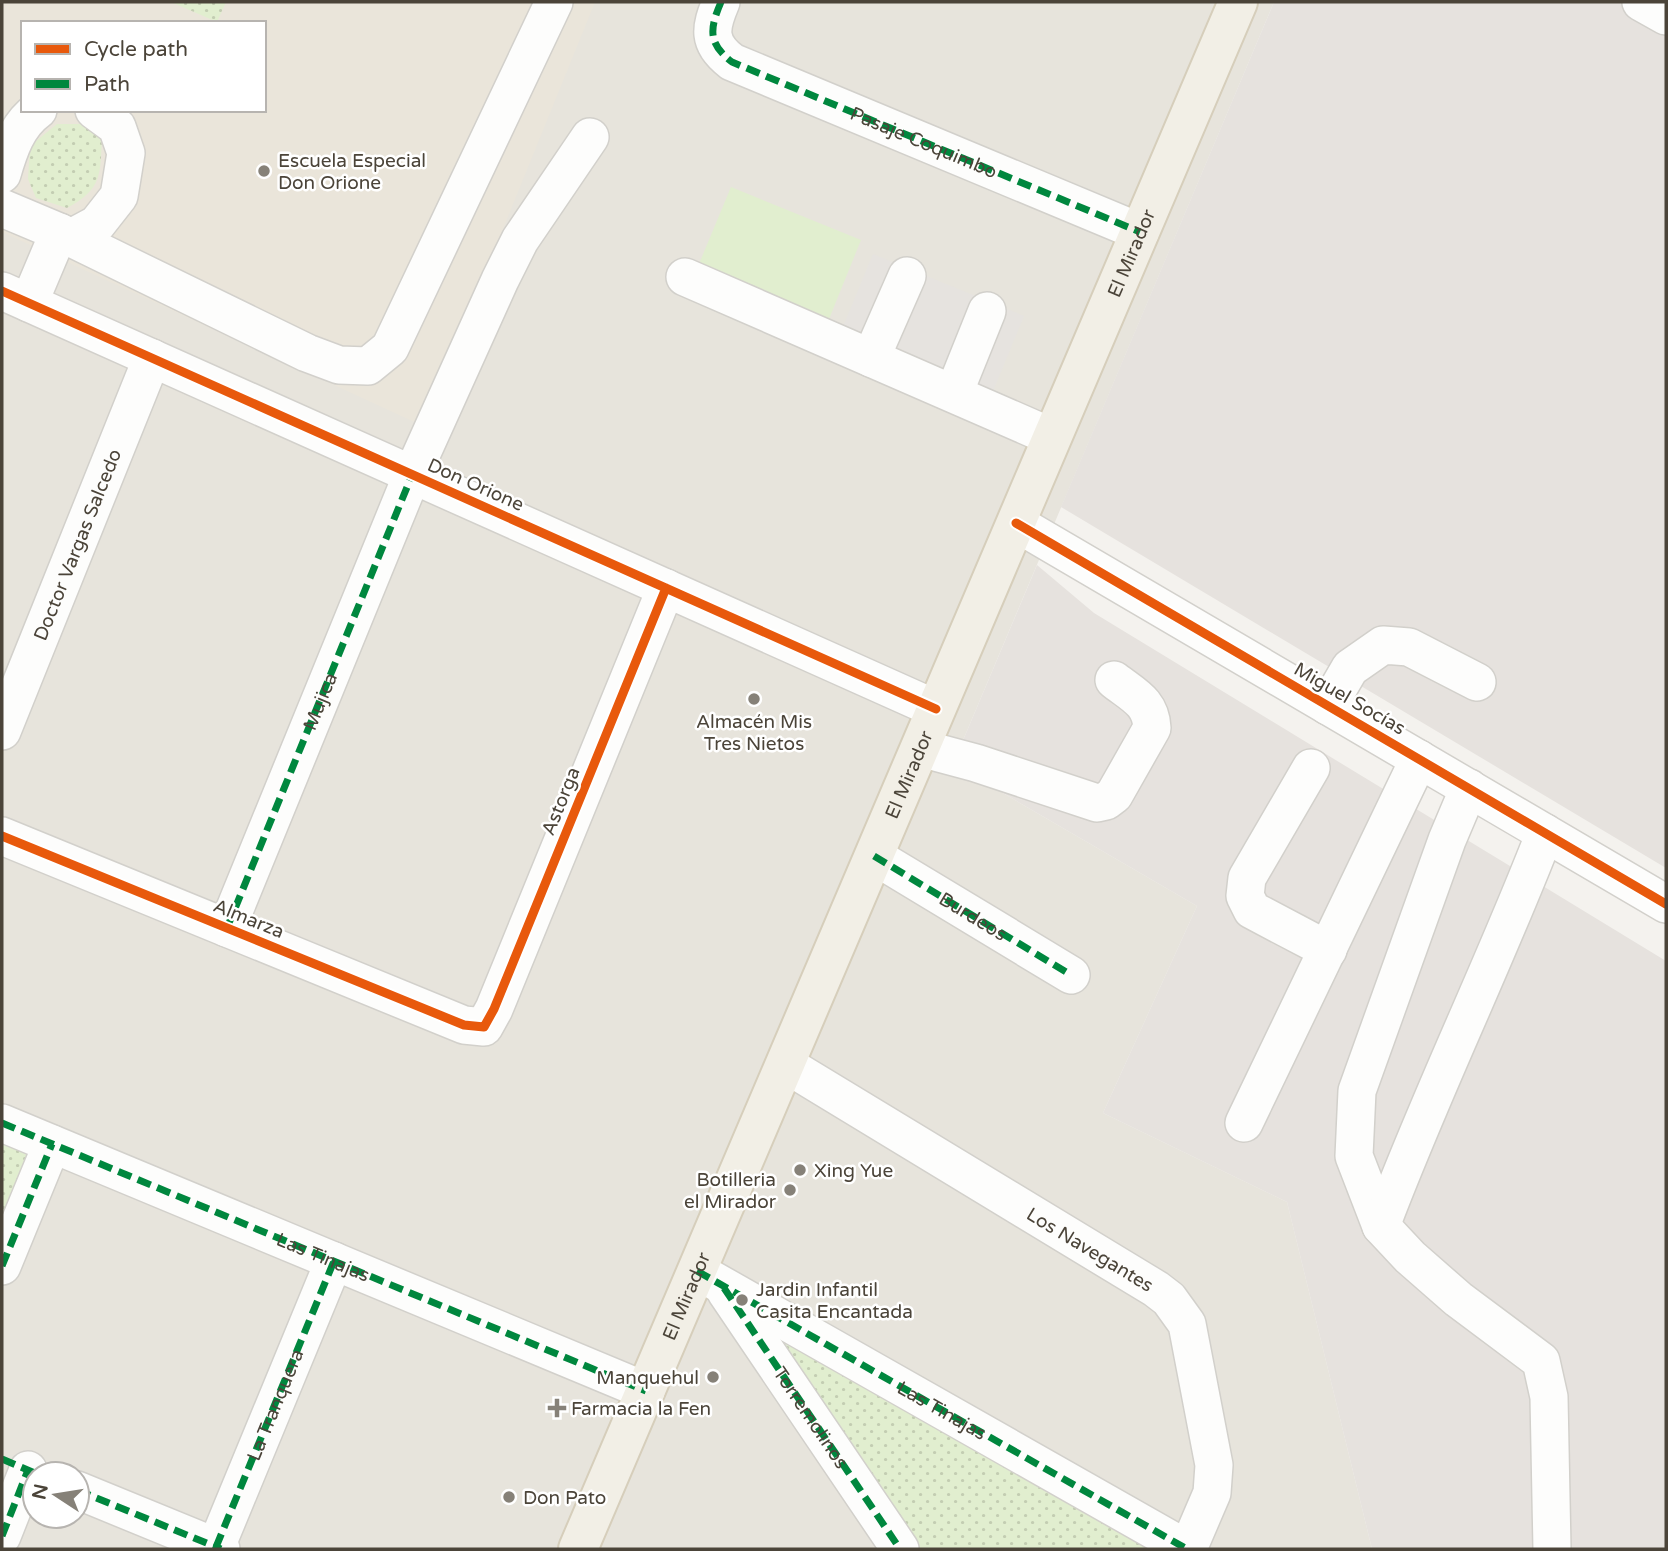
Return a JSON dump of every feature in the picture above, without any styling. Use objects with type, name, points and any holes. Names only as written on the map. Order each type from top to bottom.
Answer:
[{"type":"main road","name":"El Mirador","points":[[579,1549],[646,1391],[710,1279],[785,1064],[1238,2]]},
{"type":"street","points":[[2,208],[65,235],[307,353],[339,365],[368,366],[390,348],[554,2]]},
{"type":"street","name":"Pasaje Coquimbo","points":[[721,2],[713,20],[712,32],[722,55],[732,62],[1139,232]]},
{"type":"street","points":[[1642,2],[1666,16]]},
{"type":"street","points":[[2,174],[10,146],[29,117],[35,112]]},
{"type":"street","points":[[15,297],[65,235],[97,224],[119,196],[126,153],[117,127],[97,112]]},
{"type":"street","name":"Mujica","points":[[227,928],[412,475],[500,280],[520,240],[590,137]]},
{"type":"street","points":[[685,276],[1052,437]]},
{"type":"street","points":[[872,358],[907,276]]},
{"type":"street","name":"Don Orione","points":[[15,297],[936,709]]},
{"type":"street","points":[[954,393],[987,311]]},
{"type":"street","name":"Doctor Vargas Salcedo","points":[[2,731],[152,358]]},
{"type":"street","name":"Miguel Socías","points":[[1016,523],[1666,904]]},
{"type":"street","name":"Astorga","points":[[484,1027],[494,1009],[666,588]]},
{"type":"street","points":[[1328,706],[1350,667],[1383,645],[1409,647],[1477,682]]},
{"type":"street","points":[[920,748],[976,763],[1097,803],[1106,801],[1114,795],[1152,728],[1152,717],[1147,706],[1114,680]]},
{"type":"street","points":[[1244,1123],[1419,759]]},
{"type":"street","points":[[1311,768],[1247,878],[1245,896],[1252,910],[1328,950]]},
{"type":"street","points":[[1469,788],[1447,840],[1357,1091],[1354,1156],[1381,1226],[1410,1257],[1458,1299],[1541,1361],[1549,1397],[1552,1549]]},
{"type":"street","points":[[1381,1226],[1404,1165],[1545,833]]},
{"type":"street","name":"Almarza","points":[[2,836],[464,1025],[484,1027]]},
{"type":"street","name":"Burdeos","points":[[874,856],[1071,975]]},
{"type":"street","name":"Los Navegantes","points":[[785,1064],[1156,1289],[1180,1311],[1191,1338],[1214,1465],[1212,1493],[1188,1549]]},
{"type":"street","name":"Las Tinajas","points":[[2,1123],[646,1391]]},
{"type":"street","points":[[2,1266],[52,1144]]},
{"type":"street","name":"La Tranquera","points":[[218,1548],[334,1261]]},
{"type":"street","name":"Torremolinos","points":[[710,1279],[900,1549]]},
{"type":"street","name":"Las Tinajas","points":[[710,1279],[1188,1549]]},
{"type":"street","points":[[2,1536],[21,1471]]},
{"type":"street","points":[[91,1496],[218,1548]]},
{"type":"shaded area","points":[[2,2],[1274,2],[953,764],[1197,906],[1103,1113],[1287,1202],[1372,1549],[2,1549]]},
{"type":"shaded area","name":"Escuela Especial Don Orione","points":[[2,2],[595,2],[423,426],[2,232]]},
{"type":"shaded area","points":[[1274,2],[1666,2],[1666,868],[1061,507]]},
{"type":"shaded area","points":[[873,254],[1024,316],[991,396],[840,334]]},
{"type":"shaded area","points":[[1037,565],[1094,613],[1666,961],[1666,1549],[1372,1549],[1287,1202],[1103,1113],[1197,906],[953,764]]},
{"type":"green space","points":[[171,2],[226,2],[217,21]]},
{"type":"green space","points":[[57,124],[84,124],[102,137],[97,179],[87,194],[67,208],[36,198],[28,179],[30,146]]},
{"type":"green space","points":[[731,187],[861,240],[827,324],[696,271]]},
{"type":"green space","points":[[2,1137],[37,1151],[2,1237]]},
{"type":"green space","points":[[747,1316],[1153,1549],[908,1549]]},
{"type":"marked path","points":[[721,2],[713,35],[718,48],[732,62],[1140,232]]},
{"type":"marked path","points":[[227,928],[412,475]]},
{"type":"marked path","points":[[874,856],[1071,975]]},
{"type":"marked path","points":[[2,1123],[646,1391]]},
{"type":"marked path","points":[[2,1266],[52,1144]]},
{"type":"marked path","points":[[216,1547],[334,1261]]},
{"type":"marked path","points":[[697,1271],[1187,1549]]},
{"type":"marked path","points":[[724,1288],[900,1549]]},
{"type":"marked path","points":[[2,1459],[21,1467]]},
{"type":"marked path","points":[[2,1536],[21,1488]]},
{"type":"marked path","points":[[91,1496],[221,1549]]},
{"type":"cycle path","points":[[2,291],[936,709]]},
{"type":"cycle path","points":[[1016,523],[1666,904]]},
{"type":"cycle path","points":[[2,836],[464,1025],[484,1027],[494,1009],[666,588]]},
{"type":"place","name":"Escuela Especial Don Orione","points":[[264,171]]},
{"type":"place","name":"Almacén Mis Tres Nietos","points":[[754,699]]},
{"type":"place","name":"Xing Yue","points":[[800,1170]]},
{"type":"place","name":"Botilleria el Mirador","points":[[790,1190]]},
{"type":"place","name":"Jardin Infantil Casita Encantada","points":[[742,1300]]},
{"type":"place","name":"Manquehul","points":[[713,1377]]},
{"type":"place","name":"Farmacia la Fen","points":[[557,1408]]},
{"type":"place","name":"Don Pato","points":[[509,1497]]}]
